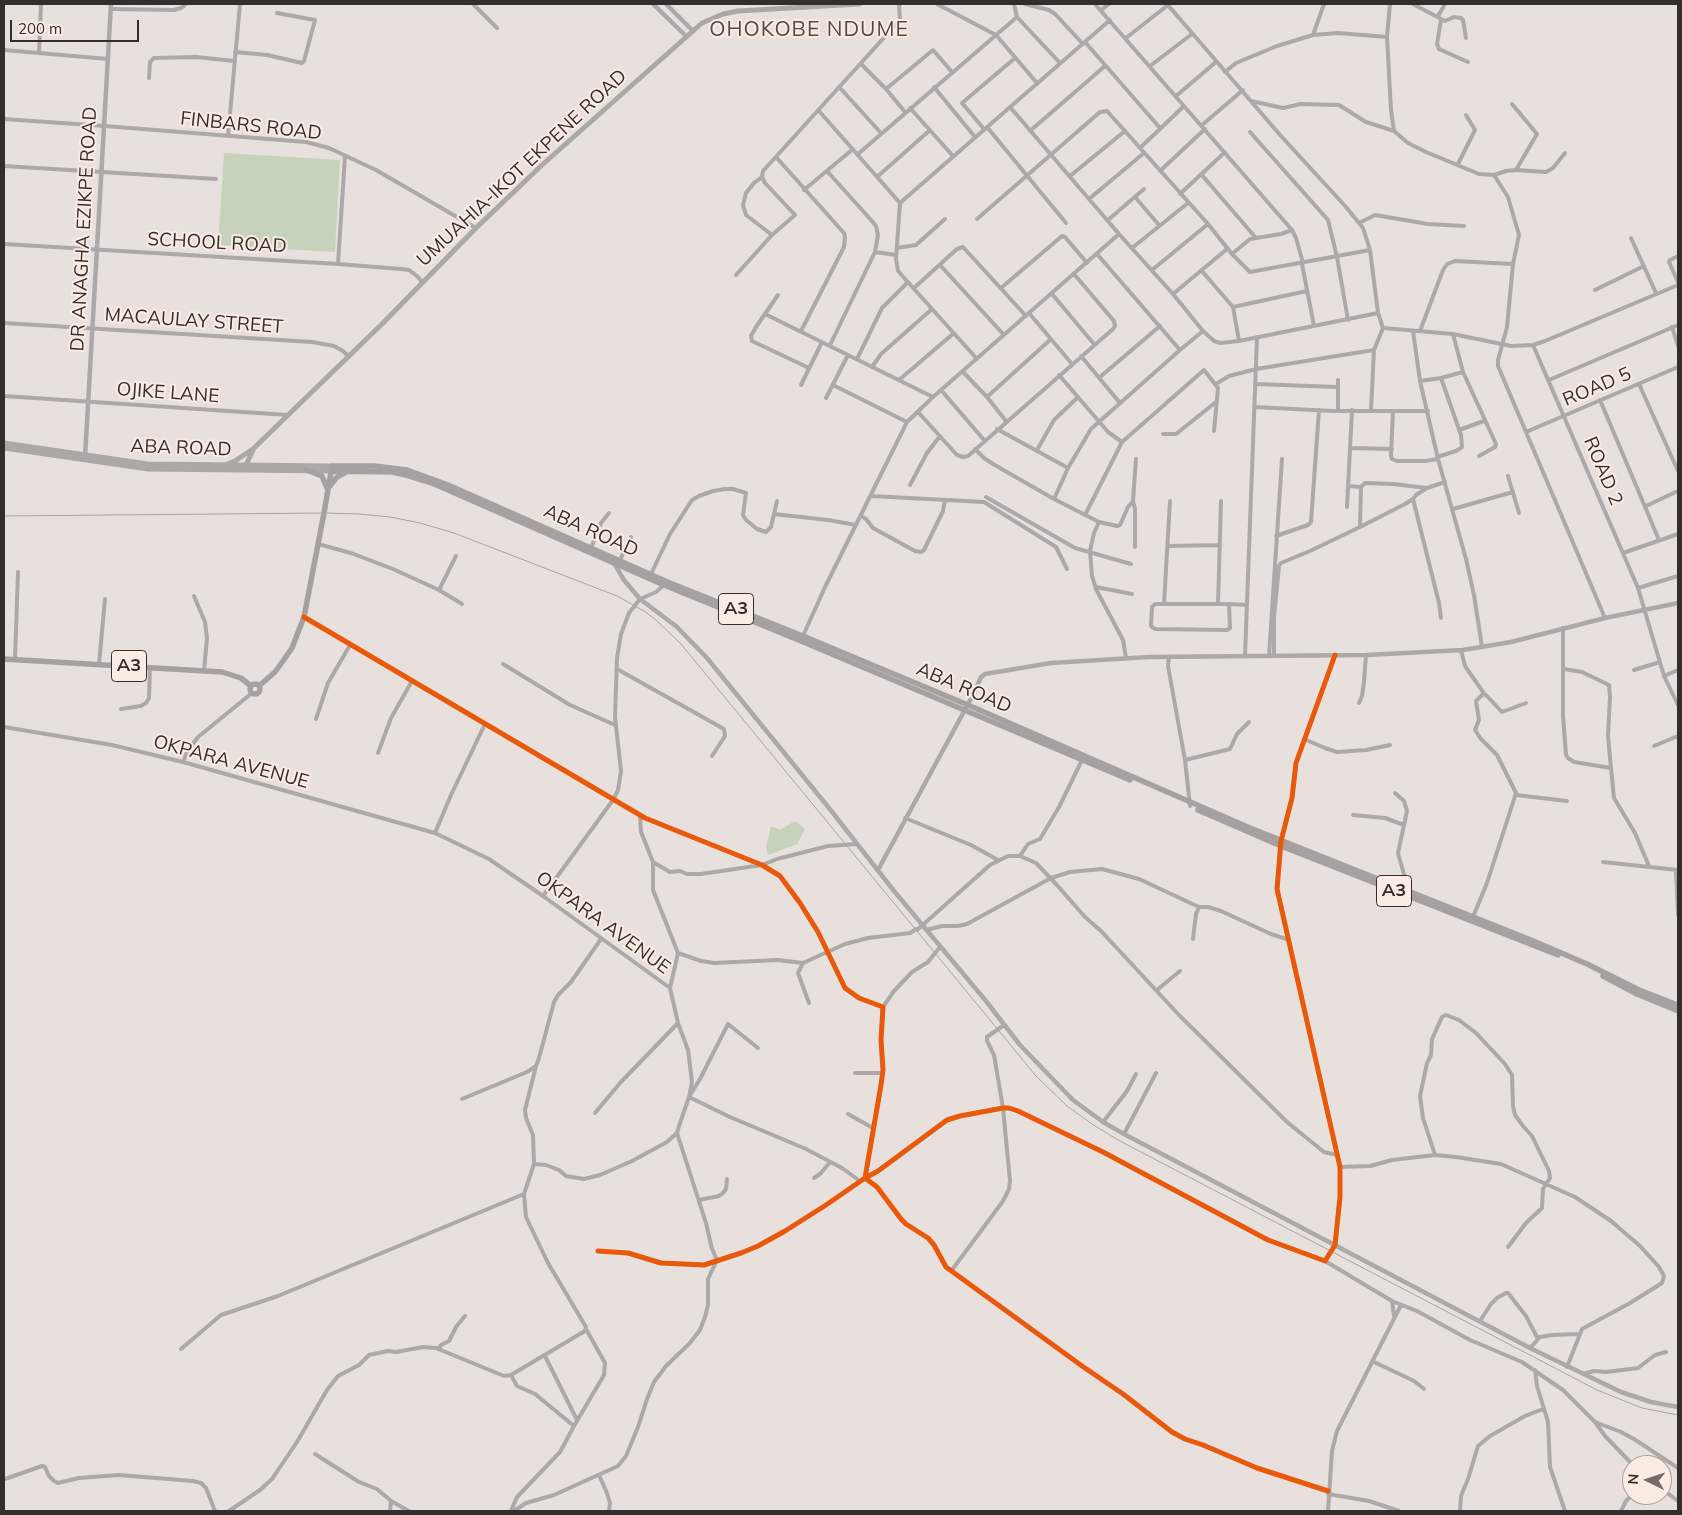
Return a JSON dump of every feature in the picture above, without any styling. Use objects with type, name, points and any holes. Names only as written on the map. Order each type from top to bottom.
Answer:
[{"type":"main road","name":"UMUAHIA-IKOT EKPENE ROAD","points":[[253,449],[542,165],[693,30],[712,18],[738,11],[859,4]]},
{"type":"main road","name":"ABA ROAD","points":[[4,444],[148,469],[242,468],[306,470],[375,466],[407,470],[434,479],[664,585],[802,638]]},
{"type":"main road","name":"ABA ROAD","points":[[4,448],[148,464],[225,465],[242,468],[254,465],[331,468],[352,471],[392,472],[406,475],[481,501],[591,548],[617,562],[651,574],[1135,780]]},
{"type":"main road","points":[[242,468],[253,449]]},
{"type":"main road","points":[[225,465],[253,449]]},
{"type":"main road","points":[[249,456],[250,462],[254,465]]},
{"type":"main road","points":[[241,457],[242,468]]},
{"type":"main road","name":"A3","points":[[4,659],[204,671],[231,674],[241,678],[251,690],[255,684],[259,686],[284,661],[304,617],[331,468]]},
{"type":"main road","points":[[306,470],[322,476],[328,491]]},
{"type":"main road","points":[[328,491],[337,476],[352,471]]},
{"type":"main road","name":"ABA ROAD","points":[[966,707],[1082,760],[1135,780]]},
{"type":"main road","name":"A3","points":[[1135,780],[1281,844],[1586,966],[1637,994],[1678,1010]]},
{"type":"main road","name":"A3","points":[[1281,844],[1473,917],[1639,990],[1678,1005]]},
{"type":"street","points":[[39,53],[41,4]]},
{"type":"street","points":[[111,6],[174,10],[186,4]]},
{"type":"street","points":[[228,136],[240,4]]},
{"type":"street","points":[[473,4],[497,28]]},
{"type":"street","points":[[654,4],[686,36]]},
{"type":"street","points":[[666,4],[693,30]]},
{"type":"street","points":[[736,275],[772,235],[795,215],[765,183],[762,177],[763,171],[900,20],[899,4]]},
{"type":"street","points":[[938,4],[996,35],[1037,83]]},
{"type":"street","points":[[946,9],[949,4]]},
{"type":"street","points":[[1014,4],[1017,17],[1060,63]]},
{"type":"street","points":[[1025,4],[1049,10],[1055,14],[1084,43],[1160,128]]},
{"type":"street","points":[[1095,4],[1292,230],[1303,263],[1314,326]]},
{"type":"street","points":[[1101,10],[1109,4]]},
{"type":"street","points":[[1126,38],[1167,4],[1359,223],[1366,235],[1370,250],[1378,314],[1383,328],[1374,350],[1371,410]]},
{"type":"street","points":[[1313,35],[1324,4]]},
{"type":"street","points":[[1390,4],[1387,37],[1394,131]]},
{"type":"street","points":[[1413,4],[1444,21],[1457,16],[1461,18],[1466,38]]},
{"type":"street","points":[[1445,4],[1440,18],[1437,44],[1439,49],[1468,62]]},
{"type":"street","name":"DR ANAGHA EZIKPE ROAD","points":[[85,458],[111,6]]},
{"type":"street","points":[[235,52],[274,56],[302,63],[315,20],[277,13]]},
{"type":"street","points":[[858,154],[1017,17]]},
{"type":"street","points":[[976,359],[898,271],[896,248],[900,203],[1110,20]]},
{"type":"street","points":[[1226,72],[1236,63],[1277,46],[1313,35],[1338,33],[1387,37]]},
{"type":"street","points":[[1150,66],[1192,34]]},
{"type":"street","points":[[4,50],[108,59]]},
{"type":"street","points":[[886,89],[933,50],[952,72]]},
{"type":"street","points":[[148,78],[150,62],[154,58],[196,57],[234,62]]},
{"type":"street","points":[[1015,58],[962,103],[1027,175],[1066,223]]},
{"type":"street","points":[[1176,96],[1216,62]]},
{"type":"street","points":[[861,64],[886,89],[905,112]]},
{"type":"street","points":[[1030,131],[1105,66]]},
{"type":"street","points":[[934,87],[975,137]]},
{"type":"street","points":[[840,88],[881,133]]},
{"type":"street","points":[[1160,171],[1242,90]]},
{"type":"street","points":[[1251,100],[1284,108],[1301,104],[1339,105],[1366,122],[1394,131],[1408,142],[1426,152],[1479,174],[1494,175],[1516,170],[1550,170],[1564,153]]},
{"type":"street","points":[[1512,104],[1537,134],[1537,137],[1516,170]]},
{"type":"street","points":[[1140,148],[1184,106]]},
{"type":"street","points":[[1010,107],[1203,331],[1218,342],[1257,338],[1378,314]]},
{"type":"street","points":[[910,108],[953,156]]},
{"type":"street","points":[[819,111],[900,203]]},
{"type":"street","points":[[977,219],[1100,112],[1107,111],[1208,224],[1227,249],[1250,272],[1370,250]]},
{"type":"street","points":[[1458,164],[1475,130],[1466,115]]},
{"type":"street","name":"FINBARS ROAD","points":[[4,119],[306,142],[329,148],[376,170],[476,228]]},
{"type":"street","points":[[877,177],[930,130]]},
{"type":"street","points":[[1070,176],[1125,131]]},
{"type":"street","points":[[1250,132],[1328,220],[1337,257],[1348,320]]},
{"type":"street","points":[[804,190],[853,148]]},
{"type":"street","points":[[1180,194],[1225,152]]},
{"type":"street","points":[[1090,199],[1144,153]]},
{"type":"street","points":[[338,264],[345,156]]},
{"type":"street","points":[[776,158],[844,233],[846,242],[801,331]]},
{"type":"street","points":[[4,166],[216,179]]},
{"type":"street","points":[[826,171],[876,226],[878,235],[875,252],[830,345]]},
{"type":"street","points":[[1201,174],[1256,238]]},
{"type":"street","points":[[1494,175],[1508,197],[1519,235],[1513,264],[1507,327],[1498,366],[1605,618]]},
{"type":"street","points":[[762,177],[746,193],[743,205],[746,214],[772,235]]},
{"type":"street","points":[[1108,220],[1144,189]]},
{"type":"street","points":[[1135,196],[1159,225]]},
{"type":"street","points":[[1132,248],[1188,203]]},
{"type":"street","points":[[1359,223],[1375,215],[1428,224],[1464,226]]},
{"type":"street","points":[[896,248],[916,245],[945,219]]},
{"type":"street","points":[[1152,270],[1208,224]]},
{"type":"street","points":[[1232,254],[1250,239],[1281,234],[1292,230]]},
{"type":"street","points":[[802,638],[825,587],[907,422],[933,396],[963,372],[1119,234]]},
{"type":"street","points":[[1001,288],[1062,236],[1065,237],[1087,263]]},
{"type":"street","points":[[1631,238],[1656,293]]},
{"type":"street","name":"SCHOOL ROAD","points":[[4,244],[409,270],[423,283]]},
{"type":"street","points":[[914,288],[957,249],[963,247],[1052,339],[1072,364]]},
{"type":"street","points":[[1173,294],[1227,249]]},
{"type":"street","points":[[875,252],[896,255]]},
{"type":"street","points":[[1097,254],[1180,350]]},
{"type":"street","points":[[1383,328],[1454,334],[1511,346],[1533,345],[1678,283],[1669,262],[1678,256]]},
{"type":"street","points":[[1420,331],[1447,264],[1455,261],[1513,264]]},
{"type":"street","points":[[940,265],[1004,335]]},
{"type":"street","points":[[1595,290],[1644,266]]},
{"type":"street","points":[[1201,270],[1233,307],[1239,341]]},
{"type":"street","points":[[918,412],[959,456],[968,456],[1113,329],[1115,324],[1074,274]]},
{"type":"street","points":[[857,359],[882,308],[908,282]]},
{"type":"street","points":[[1233,307],[1307,292]]},
{"type":"street","points":[[1052,294],[1094,344]]},
{"type":"street","points":[[778,295],[751,336],[752,341],[809,368]]},
{"type":"street","points":[[872,367],[881,354],[932,309]]},
{"type":"street","points":[[765,314],[933,396]]},
{"type":"street","name":"MACAULAY STREET","points":[[4,323],[312,342],[334,346],[343,351],[348,357]]},
{"type":"street","points":[[1549,380],[1678,325]]},
{"type":"street","points":[[1100,377],[1160,326]]},
{"type":"street","points":[[1672,327],[1678,346]]},
{"type":"street","points":[[1054,499],[1068,468],[1091,429],[1203,331]]},
{"type":"street","points":[[1413,331],[1420,381],[1474,595],[1482,647]]},
{"type":"street","points":[[899,380],[954,334]]},
{"type":"street","points":[[1454,334],[1463,372],[1496,446],[1479,456]]},
{"type":"street","points":[[1245,656],[1257,338]]},
{"type":"street","points":[[987,396],[1052,339]]},
{"type":"street","points":[[802,386],[822,342]]},
{"type":"street","name":"ROAD 2","points":[[1533,345],[1638,588],[1664,676],[1678,705]]},
{"type":"street","points":[[1216,384],[1229,376],[1256,370],[1374,350]]},
{"type":"street","points":[[826,398],[848,355]]},
{"type":"street","points":[[1081,356],[1120,403]]},
{"type":"street","name":"ROAD 5","points":[[1526,432],[1678,367]]},
{"type":"street","points":[[1085,515],[1122,442],[1204,370],[1218,388],[1214,431]]},
{"type":"street","points":[[963,372],[987,396],[1006,421]]},
{"type":"street","points":[[1420,381],[1463,372]]},
{"type":"street","points":[[1059,375],[1108,432],[1122,442]]},
{"type":"street","points":[[1393,411],[1392,458],[1397,461],[1432,461],[1460,450],[1462,447],[1459,430],[1441,378]]},
{"type":"street","points":[[1338,380],[1338,410]]},
{"type":"street","points":[[1256,384],[1338,387]]},
{"type":"street","points":[[1639,384],[1678,471]]},
{"type":"street","points":[[833,385],[907,422]]},
{"type":"street","points":[[940,390],[984,440]]},
{"type":"street","name":"OJIKE LANE","points":[[4,396],[289,415]]},
{"type":"street","points":[[1036,450],[1054,420],[1078,398]]},
{"type":"street","points":[[1600,400],[1659,540]]},
{"type":"street","points":[[1163,434],[1176,434],[1216,402]]},
{"type":"street","points":[[1255,407],[1319,410],[1428,411]]},
{"type":"street","points":[[1276,536],[1308,525],[1311,522],[1319,410]]},
{"type":"street","points":[[1347,507],[1352,410]]},
{"type":"street","points":[[1459,430],[1484,421]]},
{"type":"street","points":[[997,429],[1068,468]]},
{"type":"street","points":[[910,485],[927,453],[940,436]]},
{"type":"street","points":[[1350,448],[1392,449]]},
{"type":"street","points":[[975,449],[993,464],[1099,522],[1112,526],[1120,525],[1133,500]]},
{"type":"street","points":[[1135,547],[1135,509],[1133,500],[1136,459]]},
{"type":"street","points":[[1271,656],[1276,536],[1282,459]]},
{"type":"street","points":[[1508,476],[1519,513]]},
{"type":"street","points":[[1348,486],[1361,487],[1368,482],[1428,488]]},
{"type":"street","points":[[1271,656],[1279,566],[1281,563],[1360,527],[1414,499],[1416,495],[1428,488],[1445,482]]},
{"type":"street","points":[[1360,527],[1361,487]]},
{"type":"street","points":[[651,574],[670,534],[692,500],[713,491],[725,489],[746,492],[743,515],[746,520],[762,532],[768,530],[777,501]]},
{"type":"street","points":[[1646,506],[1678,491]]},
{"type":"street","points":[[1453,510],[1513,492]]},
{"type":"street","points":[[871,496],[984,502],[1056,547],[1067,569]]},
{"type":"street","points":[[986,497],[1075,548],[1131,564]]},
{"type":"street","points":[[1414,499],[1439,602],[1441,618]]},
{"type":"street","points":[[861,516],[873,528],[915,551],[921,552],[924,550],[943,512],[945,500]]},
{"type":"street","points":[[1164,604],[1170,501]]},
{"type":"street","points":[[1218,604],[1221,501]]},
{"type":"street","points":[[591,548],[600,523],[609,513]]},
{"type":"street","points":[[774,514],[856,525]]},
{"type":"street","points":[[1099,522],[1094,533],[1090,551],[1092,576],[1123,640],[1126,658]]},
{"type":"street","points":[[1623,553],[1678,534]]},
{"type":"street","points":[[631,537],[617,562],[624,580],[640,599],[677,627],[707,658],[1020,1046],[1073,1100],[1103,1122],[1124,1134],[1567,1367],[1621,1392],[1650,1402],[1678,1407]]},
{"type":"street","points":[[318,544],[351,553],[393,569],[439,590],[462,604]]},
{"type":"street","points":[[1168,546],[1220,545]]},
{"type":"street","points":[[439,590],[456,556]]},
{"type":"street","points":[[15,659],[18,572]]},
{"type":"street","points":[[1638,588],[1678,576]]},
{"type":"street","points":[[543,896],[614,800],[618,790],[622,771],[615,725],[617,669],[621,634],[624,622],[640,599],[656,592],[664,585]]},
{"type":"street","points":[[1096,587],[1132,594]]},
{"type":"street","points":[[194,596],[204,622],[207,638],[204,671]]},
{"type":"street","points":[[99,664],[105,600]]},
{"type":"street","points":[[1229,604],[1230,628],[1227,630],[1153,628],[1151,625],[1152,607],[1154,604],[1229,604],[1247,605]]},
{"type":"street","points":[[878,870],[981,677],[988,673],[1051,663],[1126,658],[1335,655],[1460,650],[1510,642],[1605,618],[1678,604]]},
{"type":"street","points":[[304,617],[640,816],[762,865],[780,876],[800,903],[828,952],[845,988],[859,998],[883,1007]]},
{"type":"street","points":[[1563,628],[1563,716],[1566,755],[1574,762],[1611,768]]},
{"type":"street","points":[[316,719],[328,683],[350,645]]},
{"type":"street","points":[[1460,650],[1465,666],[1483,694],[1502,712],[1526,703]]},
{"type":"street","points":[[1360,702],[1366,654]]},
{"type":"street","points":[[1325,1261],[1335,1245],[1340,1197],[1340,1167],[1277,889],[1281,844],[1292,798],[1296,763],[1335,655]]},
{"type":"street","points":[[1169,657],[1168,666],[1185,760],[1190,805]]},
{"type":"street","points":[[1634,670],[1660,662]]},
{"type":"street","points":[[503,664],[570,705],[615,725]]},
{"type":"street","points":[[121,709],[141,706],[146,703],[149,698],[150,667]]},
{"type":"street","points":[[617,669],[724,729],[725,736],[712,756]]},
{"type":"street","points":[[1564,669],[1582,672],[1608,685],[1610,697],[1608,736],[1614,798],[1635,833],[1649,866]]},
{"type":"street","points":[[1664,676],[1678,670]]},
{"type":"street","points":[[378,753],[392,718],[412,681]]},
{"type":"street","points":[[183,762],[187,752],[198,738],[238,706],[251,690]]},
{"type":"street","points":[[1473,917],[1487,883],[1516,795],[1497,754],[1481,739],[1475,730],[1479,720],[1476,702],[1483,694]]},
{"type":"street","points":[[1185,760],[1230,749],[1237,734],[1249,722]]},
{"type":"street","points":[[435,833],[485,724]]},
{"type":"street","name":"OKPARA AVENUE","points":[[4,727],[112,745],[183,762],[435,833],[489,859],[670,988],[678,1023],[688,1050],[692,1082],[677,1133]]},
{"type":"street","points":[[1654,746],[1678,736]]},
{"type":"street","points":[[1304,739],[1338,752],[1366,750],[1390,745]]},
{"type":"street","points":[[1020,856],[1028,844],[1042,836],[1059,807],[1082,760]]},
{"type":"street","points":[[1395,793],[1404,801],[1407,811],[1398,856],[1405,878],[1404,890]]},
{"type":"street","points":[[1516,795],[1567,801]]},
{"type":"street","points":[[1353,815],[1384,818],[1404,825]]},
{"type":"street","points":[[640,816],[641,832],[653,862],[653,890],[678,953],[670,988]]},
{"type":"street","points":[[906,818],[971,845],[998,860]]},
{"type":"street","points":[[653,862],[670,872],[680,871],[690,874],[716,872],[762,865],[777,859],[828,846],[857,844]]},
{"type":"street","points":[[924,928],[990,865],[998,860],[1008,856],[1020,856],[1036,863],[1179,1015],[1287,1122],[1324,1152],[1337,1155]]},
{"type":"street","points":[[1603,862],[1677,870],[1678,915]]},
{"type":"street","points":[[678,953],[701,961],[714,963],[778,960],[803,963],[845,944],[868,938],[910,933],[924,928],[967,924],[1051,878],[1070,872],[1102,869],[1139,879],[1199,907],[1208,907],[1221,911],[1288,940]]},
{"type":"street","points":[[1193,940],[1196,914],[1199,907]]},
{"type":"street","points":[[512,1511],[517,1497],[560,1452],[604,1375],[605,1363],[593,1338],[548,1263],[524,1210],[524,1194],[534,1164],[533,1135],[525,1110],[554,1002],[558,995],[572,982],[601,939]]},
{"type":"street","points":[[865,1178],[883,1073],[881,1040],[883,1007],[894,991],[912,972],[928,962],[940,947]]},
{"type":"street","points":[[803,963],[798,973],[809,1003]]},
{"type":"street","points":[[1157,990],[1180,971]]},
{"type":"street","points":[[1435,1155],[1423,1118],[1420,1096],[1427,1063],[1431,1055],[1432,1039],[1442,1017],[1446,1015],[1459,1020],[1476,1033],[1505,1064],[1512,1075],[1515,1115],[1532,1136],[1544,1158],[1550,1175],[1543,1189],[1542,1208],[1526,1223],[1508,1247]]},
{"type":"street","points":[[596,1113],[620,1083],[678,1023]]},
{"type":"street","points":[[758,1048],[728,1024],[689,1097],[730,1117],[806,1149],[860,1181]]},
{"type":"street","points":[[952,1270],[1004,1201],[1009,1189],[1010,1181],[1003,1108],[994,1055],[986,1037],[1004,1025]]},
{"type":"street","points":[[462,1099],[527,1072],[536,1066]]},
{"type":"street","points":[[855,1073],[883,1073]]},
{"type":"street","points":[[1124,1134],[1156,1073]]},
{"type":"street","points":[[1103,1122],[1127,1092],[1136,1074]]},
{"type":"street","points":[[598,1251],[628,1253],[674,1264],[704,1265],[741,1253],[758,1246],[818,1210],[878,1171],[947,1120],[1003,1108],[1018,1111],[1102,1152],[1268,1240],[1325,1261],[1392,1301],[1470,1340],[1522,1362],[1563,1390],[1624,1455]]},
{"type":"street","points":[[848,1114],[873,1128]]},
{"type":"street","points":[[512,1511],[526,1503],[554,1495],[618,1466],[626,1456],[654,1382],[666,1366],[689,1344],[700,1330],[706,1317],[708,1305],[708,1279],[717,1260],[677,1133],[667,1142],[632,1161],[600,1174],[584,1178],[566,1176],[546,1165],[534,1164]]},
{"type":"street","points":[[1340,1167],[1370,1166],[1392,1160],[1435,1155],[1456,1156],[1501,1164],[1575,1197],[1611,1221],[1640,1246],[1659,1267],[1664,1276],[1662,1283],[1586,1325],[1579,1334],[1567,1367]]},
{"type":"street","points":[[814,1178],[830,1162]]},
{"type":"street","points":[[865,1178],[877,1188],[906,1224],[928,1238],[946,1267],[1123,1394],[1172,1432],[1257,1468],[1328,1492],[1369,1501],[1399,1511]]},
{"type":"street","points":[[699,1200],[719,1196],[726,1189],[728,1179]]},
{"type":"street","points":[[181,1350],[221,1315],[287,1292],[524,1194]]},
{"type":"street","points":[[1480,1321],[1491,1304],[1497,1298],[1508,1293],[1526,1316],[1538,1339]]},
{"type":"street","points":[[1392,1301],[1394,1316]]},
{"type":"street","points":[[1328,1511],[1332,1451],[1337,1431],[1401,1305]]},
{"type":"street","points":[[438,1349],[449,1341],[456,1327],[465,1316]]},
{"type":"street","points":[[229,1511],[260,1490],[272,1479],[297,1442],[327,1390],[338,1376],[359,1365],[369,1355],[423,1347],[438,1349],[504,1376],[511,1375],[545,1356],[586,1329]]},
{"type":"street","points":[[1530,1348],[1538,1339],[1552,1335],[1579,1334]]},
{"type":"street","points":[[1583,1374],[1594,1371],[1606,1372],[1638,1368],[1654,1355],[1666,1352]]},
{"type":"street","points":[[545,1356],[577,1420]]},
{"type":"street","points":[[1372,1361],[1414,1380],[1424,1388]]},
{"type":"street","points":[[1534,1370],[1536,1386],[1549,1432],[1551,1474],[1565,1511]]},
{"type":"street","points":[[511,1375],[517,1386],[535,1394],[574,1426]]},
{"type":"street","points":[[1460,1511],[1461,1496],[1478,1446],[1490,1436],[1525,1416],[1543,1409]]},
{"type":"street","points":[[1595,1422],[1634,1439],[1678,1468]]},
{"type":"street","points":[[315,1454],[359,1482],[377,1489],[391,1501],[409,1511]]},
{"type":"street","points":[[6,1479],[42,1466],[45,1467],[54,1482],[58,1483],[79,1478],[119,1476],[193,1481],[201,1483],[206,1488],[215,1511]]},
{"type":"street","points":[[599,1475],[609,1498],[609,1511]]},
{"type":"street","points":[[390,1511],[391,1501]]},
{"type":"green space","points":[[224,153],[340,160],[335,252],[218,245]]},
{"type":"green space","points":[[795,821],[805,829],[797,844],[768,855],[766,848],[771,826],[780,830]]},
{"type":"railway","points":[[4,516],[324,513],[390,517],[454,533],[617,596],[644,611],[681,644],[1036,1076],[1067,1106],[1118,1140],[1597,1390],[1642,1408],[1678,1415]]},
{"type":"cycle path","points":[[304,617],[645,818],[762,865],[780,876],[818,932],[845,988],[859,998],[883,1007],[881,1040],[883,1070],[865,1178],[877,1187],[901,1219],[928,1238],[946,1267],[1123,1394],[1172,1432],[1257,1468],[1328,1491]]},
{"type":"cycle path","points":[[598,1251],[628,1253],[661,1263],[704,1265],[741,1253],[785,1231],[826,1205],[878,1171],[947,1120],[1009,1108],[1103,1152],[1268,1240],[1325,1261],[1335,1245],[1340,1197],[1340,1167],[1277,889],[1281,841],[1292,798],[1296,763],[1335,655]]},
{"type":"district","name":"OHOKOBE NDUME","points":[[809,30]]}]
